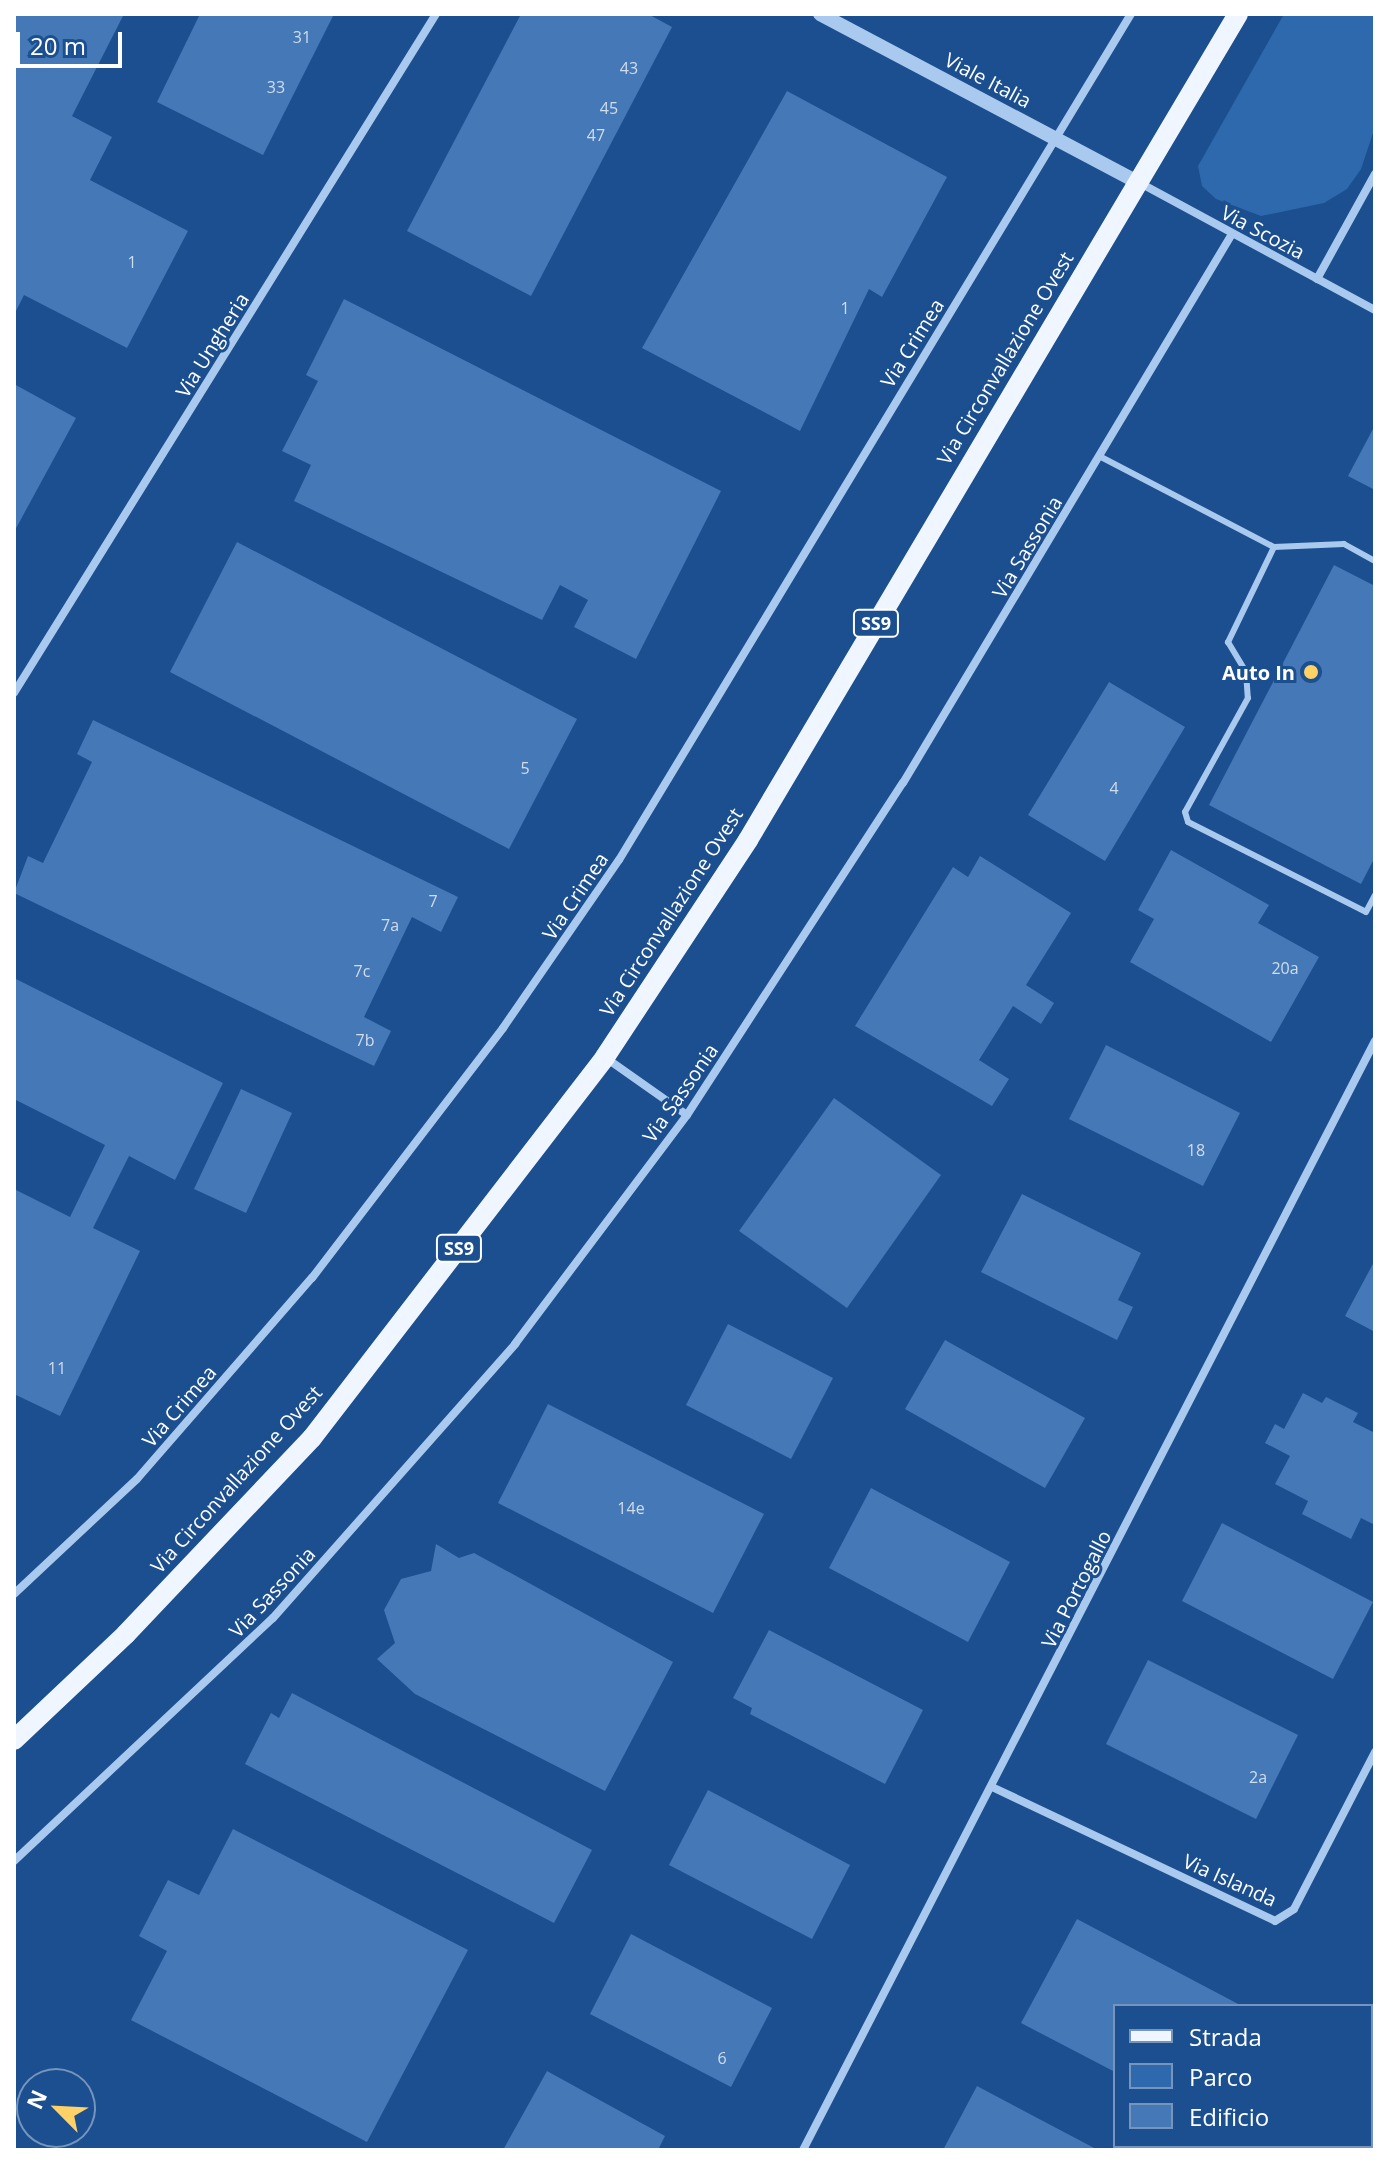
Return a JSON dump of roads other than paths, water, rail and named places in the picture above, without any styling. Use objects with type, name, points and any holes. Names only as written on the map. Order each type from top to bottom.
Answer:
[{"type":"main road","name":"Via Circonvallazione Ovest","points":[[14,1740],[126,1634],[312,1438],[605,1057],[748,840],[1238,14]]},
{"type":"street","name":"Via Ungheria","points":[[14,693],[436,14]]},
{"type":"street","name":"Viale Italia","points":[[820,14],[1137,182]]},
{"type":"street","name":"Via Crimea","points":[[14,1594],[137,1479],[312,1278],[503,1028],[619,860],[1131,14]]},
{"type":"street","points":[[1317,279],[1375,174]]},
{"type":"street","name":"Via Scozia","points":[[1137,182],[1375,310]]},
{"type":"street","name":"Via Sassonia","points":[[14,1861],[273,1618],[515,1344],[687,1115],[903,783],[1232,234]]},
{"type":"street","name":"Via Portogallo","points":[[803,2150],[1375,1041]]},
{"type":"street","points":[[605,1057],[687,1115]]},
{"type":"street","name":"Via Islanda","points":[[992,1787],[1275,1921],[1294,1909],[1375,1752]]},
{"type":"lane","points":[[1101,457],[1274,547],[1344,544],[1375,561]]},
{"type":"lane","points":[[1274,547],[1228,642],[1246,672],[1248,698],[1185,812],[1188,822],[1366,912],[1375,895]]},
{"type":"place","name":"Auto In","points":[[1311,672]]}]
